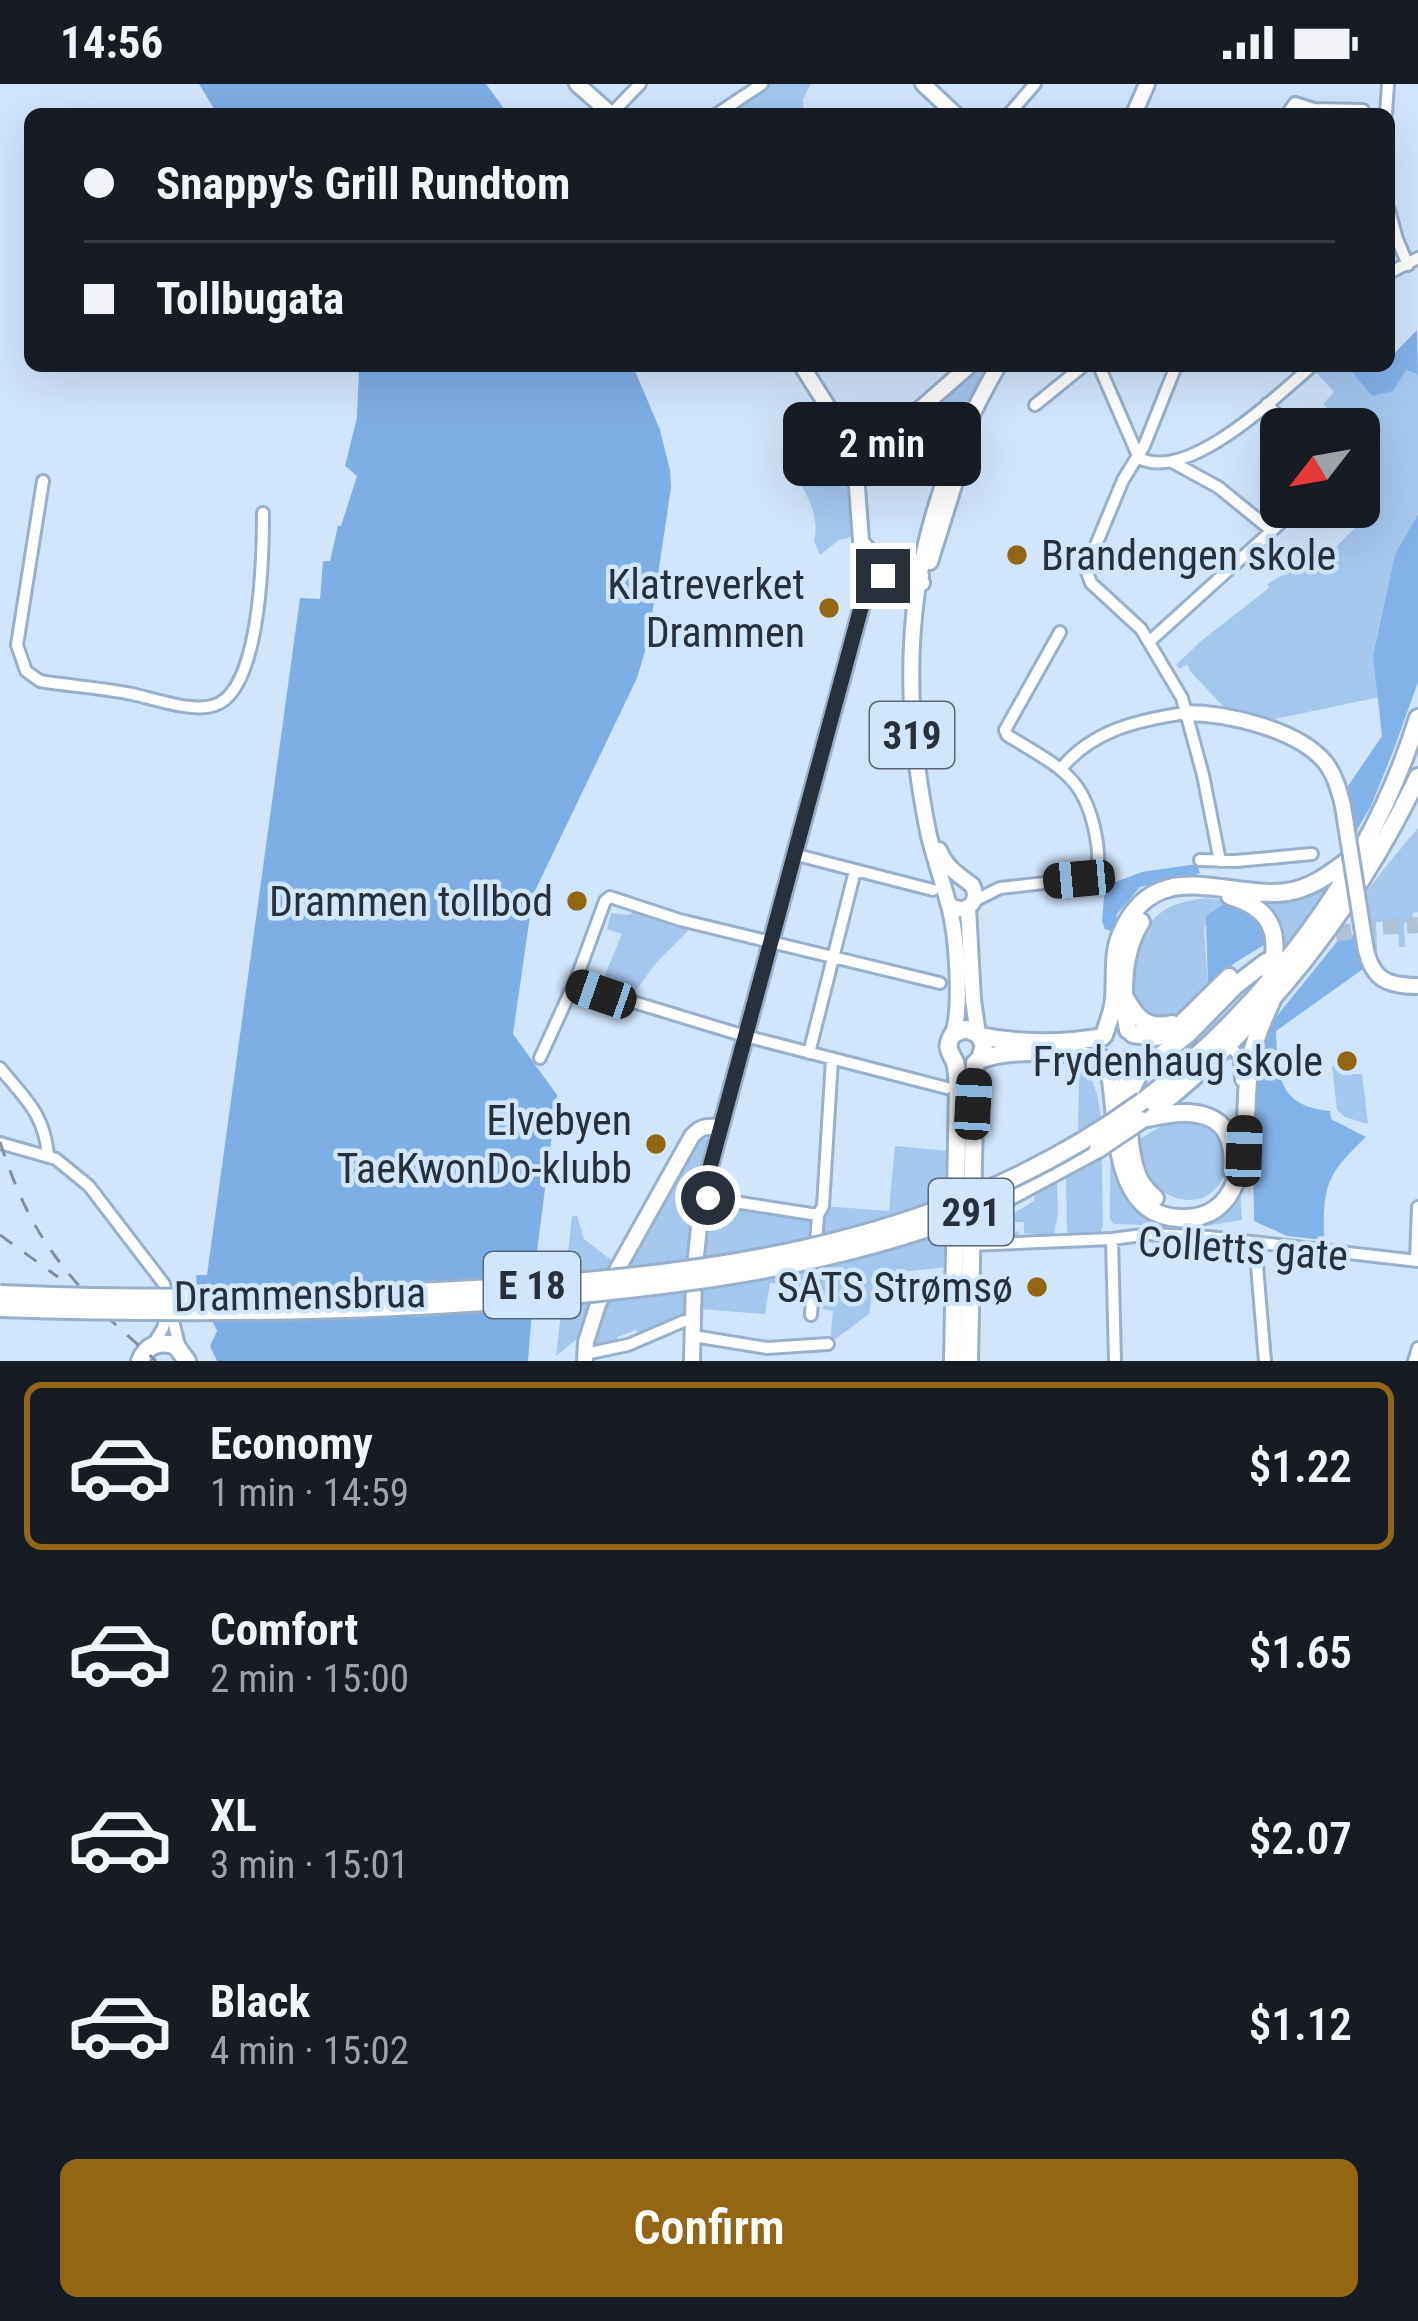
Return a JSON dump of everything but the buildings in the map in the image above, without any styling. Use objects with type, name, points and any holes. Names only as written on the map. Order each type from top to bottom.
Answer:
[{"type":"highway","name":"E 18","points":[[1147,1117],[1230,1045],[1270,992],[1359,853],[1418,718]]},
{"type":"highway","name":"E 18","points":[[1270,992],[1315,947],[1347,902],[1418,777]]},
{"type":"highway","points":[[1106,1061],[1100,1050],[1113,1005],[1116,948],[1135,911],[1149,898],[1190,884],[1261,892],[1298,890],[1322,880],[1359,853]]},
{"type":"highway","name":"E 18","points":[[1106,1061],[1120,1156],[1131,1189],[1142,1202],[1176,1218],[1195,1217],[1225,1200],[1240,1172],[1252,1052],[1270,992],[1275,942],[1264,915],[1238,898],[1192,893],[1162,903],[1138,926],[1127,954],[1131,1032]]},
{"type":"highway","points":[[953,1034],[966,1029],[1025,1040],[1077,1040],[1103,1036],[1113,1028],[1162,1036],[1173,1032],[1229,977],[1268,957],[1191,1031],[1141,1070],[1128,1098]]},
{"type":"highway","name":"Drammensbrua","points":[[0,1294],[212,1298],[410,1293],[622,1277],[785,1254],[910,1222],[1012,1181],[1104,1129],[1196,1058],[1270,992]]},
{"type":"highway","points":[[1126,998],[1137,1016],[1150,1025],[1187,1019]]},
{"type":"highway","points":[[1131,1032],[1138,1042],[1126,1083],[1137,1174],[1149,1193],[1162,1202],[1185,1208],[1213,1199],[1228,1181],[1233,1155],[1225,1132],[1205,1115],[1182,1111],[1147,1117]]},
{"type":"highway","name":"291","points":[[953,1034],[947,1045],[958,1086],[969,1361]]},
{"type":"highway","name":"291","points":[[953,1361],[978,1061],[984,1050],[979,1035]]},
{"type":"highway","points":[[955,1062],[967,1066],[1025,1054],[1076,1054],[1117,1066],[1168,1047]]},
{"type":"highway","name":"Drammensbrua","points":[[0,1308],[210,1312],[388,1307],[601,1293],[737,1276],[873,1247],[971,1214],[1052,1175],[1147,1117]]},
{"type":"highway","points":[[140,1361],[152,1346],[166,1343],[186,1357]]},
{"type":"main road","points":[[577,84],[604,108]]},
{"type":"main road","points":[[923,84],[934,108]]},
{"type":"main road","points":[[692,1361],[702,1197],[873,569],[861,541],[854,455],[809,372]]},
{"type":"main road","points":[[854,455],[871,452],[962,372]]},
{"type":"main road","name":"319","points":[[953,1034],[958,1011],[911,723],[910,665],[932,519],[967,427],[998,372]]},
{"type":"main road","points":[[873,569],[920,580]]},
{"type":"main road","name":"319","points":[[920,580],[916,664],[920,752],[938,847],[947,867],[974,888],[974,1017],[979,1035]]},
{"type":"main road","points":[[1186,713],[1208,713],[1263,726],[1307,746],[1330,770],[1342,806],[1371,967],[1398,985],[1418,986]]},
{"type":"main road","points":[[965,880],[949,885],[942,896],[958,910],[971,904]]},
{"type":"main road","points":[[585,1358],[598,1304],[692,1136],[706,1126],[721,1127]]},
{"type":"street","points":[[617,108],[640,84]]},
{"type":"street","points":[[725,108],[763,84]]},
{"type":"street","points":[[1015,108],[1035,84]]},
{"type":"street","points":[[1363,108],[1364,92]]},
{"type":"street","points":[[1395,232],[1410,263]]},
{"type":"street","points":[[1034,405],[1075,372]]},
{"type":"street","points":[[1102,372],[1139,458],[1154,464],[1174,463],[1240,427],[1305,372]]},
{"type":"street","points":[[1174,372],[1139,458],[1123,480],[1087,575],[1141,629],[1179,692],[1203,775],[1220,861]]},
{"type":"street","points":[[1267,404],[1271,408]]},
{"type":"street","points":[[1174,463],[1218,487],[1271,530]]},
{"type":"street","points":[[44,482],[18,635],[22,666],[40,681],[164,703],[214,706],[236,687],[247,661],[258,596],[263,513]]},
{"type":"street","points":[[1150,641],[1273,528]]},
{"type":"street","points":[[965,880],[1000,888],[1093,875],[1098,856],[1089,807],[1078,786],[1004,730],[1059,635]]},
{"type":"street","points":[[1061,769],[1075,752],[1103,735],[1132,723],[1186,713]]},
{"type":"street","points":[[794,854],[942,896]]},
{"type":"street","points":[[1200,860],[1312,854]]},
{"type":"street","points":[[809,1053],[855,872]]},
{"type":"street","points":[[971,904],[1000,888]]},
{"type":"street","points":[[540,1058],[610,898],[680,920],[940,983]]},
{"type":"street","points":[[574,984],[745,1036],[947,1088]]},
{"type":"street","points":[[1230,1045],[1241,1064],[1233,1155]]},
{"type":"street","points":[[812,1316],[832,1059]]},
{"type":"street","points":[[0,1068],[39,1115],[48,1155]]},
{"type":"street","points":[[0,1144],[48,1155],[69,1167],[110,1212],[160,1276],[186,1357]]},
{"type":"street","points":[[702,1197],[818,1215]]},
{"type":"street","points":[[1417,1261],[1418,1207]]},
{"type":"street","name":"Colletts gate","points":[[966,1238],[995,1242],[1150,1234],[1209,1237],[1417,1261]]},
{"type":"street","points":[[966,1238],[995,1242]]},
{"type":"street","points":[[1112,1239],[1115,1361]]},
{"type":"street","points":[[1257,1266],[1265,1361]]},
{"type":"street","points":[[152,1346],[169,1306]]},
{"type":"street","points":[[585,1358],[684,1321],[694,1329],[767,1348],[828,1345]]},
{"type":"street","points":[[1414,1361],[1418,1348]]},
{"type":"shaded area","points":[[199,84],[486,84],[504,108],[213,108]]},
{"type":"shaded area","points":[[770,84],[811,84],[804,108],[734,108]]},
{"type":"shaded area","points":[[1417,330],[1418,375],[1406,370],[1393,391],[1372,396],[1352,372],[1395,372],[1395,353]]},
{"type":"shaded area","points":[[1406,370],[1418,375],[1418,514],[1395,554],[1373,654],[1380,697],[1265,721],[1223,706],[1187,664],[1180,669],[1176,665],[1269,588],[1267,584],[1321,545],[1334,549],[1355,528],[1380,528],[1380,408],[1327,408],[1323,404],[1334,392],[1316,372],[1352,372],[1372,396]]},
{"type":"shaded area","points":[[359,372],[636,372],[660,430],[670,470],[648,641],[637,678],[533,895],[513,1034],[557,1095],[528,1361],[217,1361],[210,1346],[217,1331],[197,1288],[196,1275],[207,1275],[300,598],[320,599],[323,561],[330,561],[357,476],[345,466],[357,417]]},
{"type":"shaded area","points":[[970,372],[988,372],[939,481],[936,460],[899,452],[895,438]]},
{"type":"shaded area","points":[[829,421],[844,463],[851,537],[820,555],[814,541],[814,514],[795,473],[826,465],[813,430]]},
{"type":"shaded area","points":[[1418,514],[1418,682],[1371,806],[1355,833],[1346,789],[1382,736],[1373,655],[1395,554]]},
{"type":"shaded area","points":[[1418,828],[1418,912],[1413,913],[1412,922],[1404,923],[1405,947],[1399,947],[1398,921],[1376,922],[1375,957],[1364,896]]},
{"type":"shaded area","points":[[1197,864],[1200,873],[1140,887],[1117,914],[1114,928],[1105,929],[1105,886],[1142,872]]},
{"type":"shaded area","points":[[1334,879],[1285,948],[1272,915],[1255,896]]},
{"type":"shaded area","points":[[1205,898],[1224,904],[1204,928],[1208,986],[1174,1014],[1147,1017],[1133,974],[1139,943],[1155,917],[1168,908]]},
{"type":"shaded area","points":[[1223,900],[1261,921],[1269,942],[1208,986],[1206,916]]},
{"type":"shaded area","points":[[641,908],[680,922],[688,931],[634,993],[616,999],[599,989],[622,934],[607,929],[611,913],[628,915]]},
{"type":"shaded area","points":[[1358,934],[1363,969],[1276,1031],[1280,1075],[1291,1096],[1330,1111],[1331,1119],[1366,1137],[1342,1161],[1330,1182],[1324,1240],[1287,1236],[1254,1221],[1258,1050],[1272,1022],[1340,938]]},
{"type":"shaded area","points":[[1083,1058],[1101,1118],[1103,1227],[1099,1236],[1073,1236],[1067,1231],[1066,1173],[1077,1171],[1079,1084],[1079,1073],[1068,1064]]},
{"type":"shaded area","points":[[1348,1064],[1351,1074],[1362,1074],[1368,1124],[1337,1110],[1332,1066]]},
{"type":"shaded area","points":[[1100,1067],[1105,1074],[1117,1163],[1177,1225],[1215,1216],[1240,1189],[1242,1220],[1199,1227],[1114,1224],[1110,1219],[1106,1102],[1094,1068]]},
{"type":"shaded area","points":[[1175,1118],[1204,1122],[1224,1146],[1222,1179],[1200,1198],[1184,1200],[1167,1194],[1154,1184],[1143,1164],[1138,1140]]},
{"type":"shaded area","points":[[702,1135],[709,1141],[693,1200],[690,1314],[640,1338],[636,1330],[617,1337],[619,1345],[591,1351],[602,1305]]},
{"type":"shaded area","points":[[895,1146],[949,1151],[947,1267],[875,1275],[869,1314],[830,1343],[833,1311],[823,1309],[823,1290],[770,1283],[765,1314],[699,1309],[705,1201],[818,1215],[823,1206],[889,1211]]},
{"type":"shaded area","points":[[1057,1180],[1054,1234],[1024,1233],[1024,1222],[1015,1222],[1019,1237],[993,1236],[980,1228],[978,1201],[994,1213],[1011,1214],[1034,1201],[1035,1191]]},
{"type":"shaded area","points":[[572,1216],[577,1216],[584,1239],[615,1263],[584,1333],[556,1356]]},
{"type":"tunnel","points":[[1312,938],[1418,925]]},
{"type":"railway","points":[[0,1142],[44,1240],[114,1323]]},
{"type":"railway","points":[[0,1235],[58,1277]]},
{"type":"railway","points":[[105,1315],[156,1361]]},
{"type":"place","name":"Brandengen skole","points":[[1017,555]]},
{"type":"place","name":"Klatreverket Drammen","points":[[829,608]]},
{"type":"place","name":"Drammen tollbod","points":[[577,901]]},
{"type":"place","name":"Frydenhaug skole","points":[[1347,1061]]},
{"type":"place","name":"Elvebyen TaeKwonDo-klubb","points":[[656,1144]]},
{"type":"place","name":"SATS Strømsø","points":[[1037,1287]]},
{"type":"route","points":[[708,1198],[702,1197],[861,608],[865,594],[883,576]]}]
